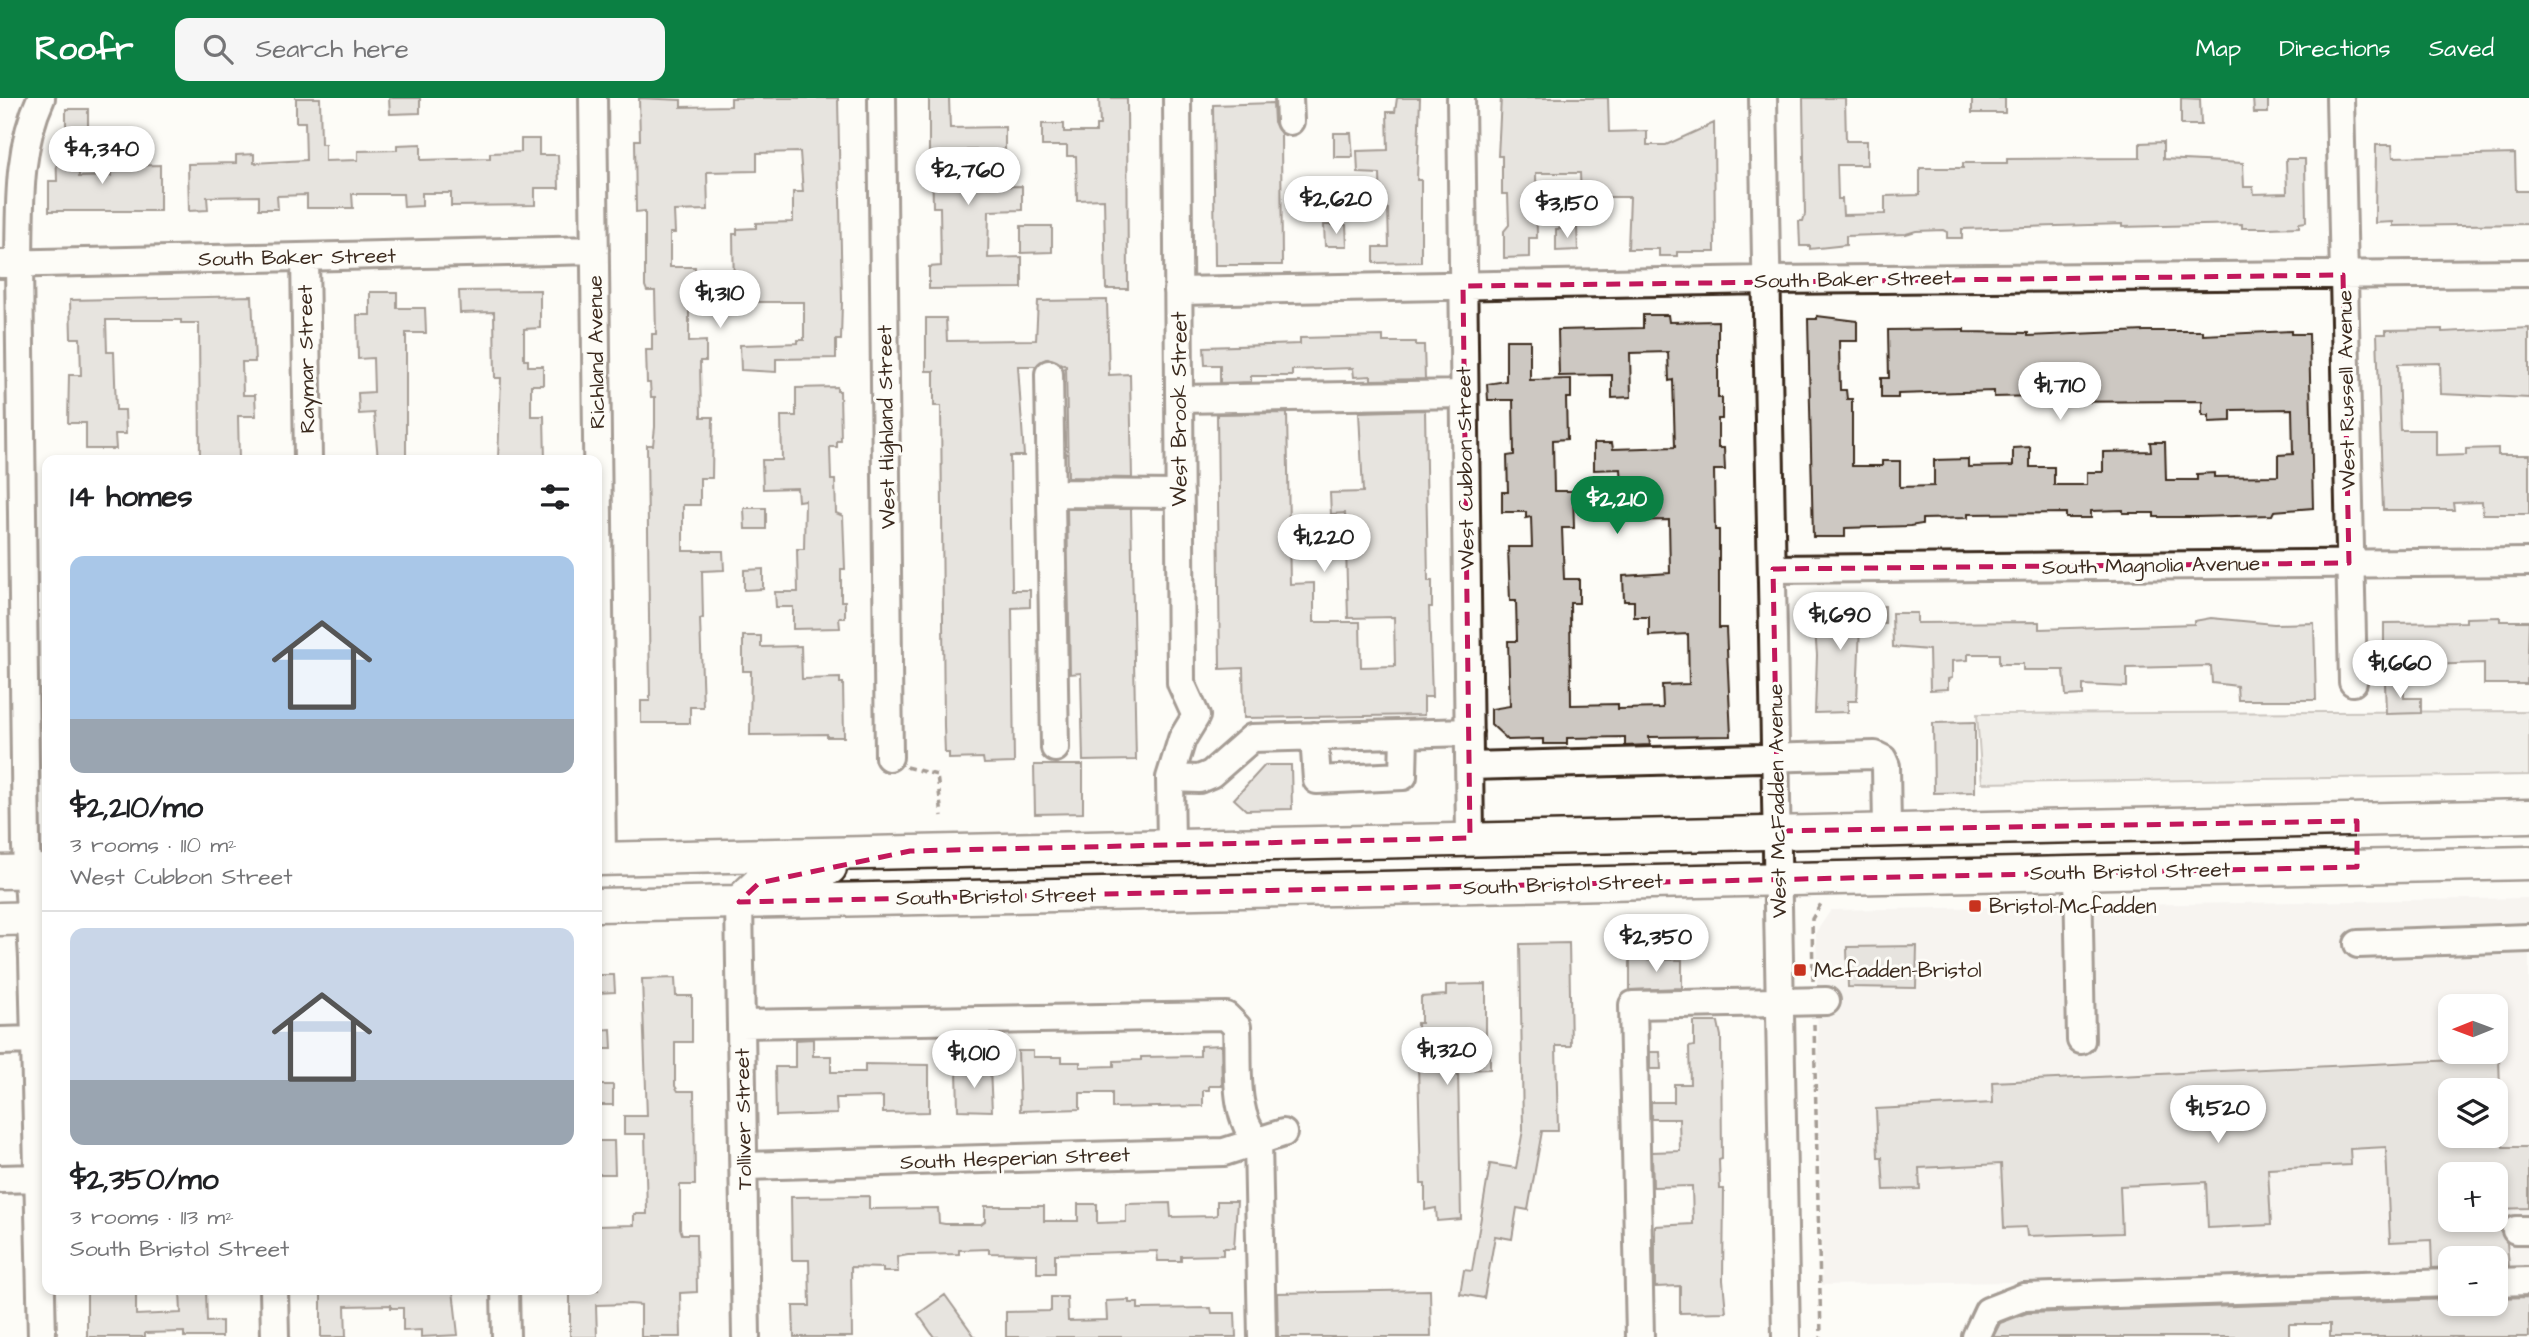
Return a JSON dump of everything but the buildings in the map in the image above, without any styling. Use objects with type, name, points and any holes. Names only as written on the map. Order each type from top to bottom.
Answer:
[{"type":"main road","points":[[602,861],[1887,828],[2529,816]]},
{"type":"main road","points":[[2357,821],[2357,867]]},
{"type":"main road","points":[[739,902],[759,883],[910,851]]},
{"type":"main road","name":"South Bristol Street","points":[[602,905],[2529,863]]},
{"type":"street","points":[[41,98],[29,124],[10,263],[11,503],[26,918],[34,1040],[41,1337]]},
{"type":"street","name":"Richland Avenue","points":[[593,98],[596,455]]},
{"type":"street","name":"West Highland Street","points":[[882,98],[889,757]]},
{"type":"street","name":"West Brook Street","points":[[1170,778],[1182,739],[1196,716],[1181,682],[1177,98]]},
{"type":"street","name":"West Cubbon Street","points":[[1461,98],[1470,838]]},
{"type":"street","name":"West McFadden Avenue","points":[[1763,98],[1786,1337]]},
{"type":"street","name":"West Russell Avenue","points":[[2340,98],[2353,682]]},
{"type":"street","name":"South Baker Street","points":[[10,263],[595,250]]},
{"type":"street","name":"Raymar Street","points":[[305,257],[308,455]]},
{"type":"street","name":"South Baker Street","points":[[1178,291],[1766,279],[2529,273]]},
{"type":"street","points":[[1049,374],[1055,748]]},
{"type":"street","points":[[1179,400],[1464,394]]},
{"type":"street","points":[[1052,493],[1180,494]]},
{"type":"street","name":"South Magnolia Avenue","points":[[1773,569],[2529,562]]},
{"type":"street","points":[[1171,845],[1170,778],[1199,779],[1211,774],[1252,738],[1469,732]]},
{"type":"street","points":[[1314,736],[1317,780],[1403,776],[1405,734]]},
{"type":"street","points":[[1469,766],[1864,755],[1883,759],[1887,778],[1887,828]]},
{"type":"street","points":[[2078,873],[2081,1040]]},
{"type":"street","name":"Tolliver Street","points":[[739,902],[747,1337]]},
{"type":"street","points":[[2358,944],[2529,938]]},
{"type":"street","points":[[1640,1337],[1633,1005],[1820,1001]]},
{"type":"street","points":[[741,1024],[1226,1016],[1237,1027],[1242,1116],[1247,1131],[1270,1137],[1262,1337]]},
{"type":"street","points":[[0,1041],[34,1040]]},
{"type":"street","name":"South Hesperian Street","points":[[744,1166],[1224,1152],[1270,1137]]},
{"type":"street","points":[[0,1179],[38,1178]]},
{"type":"street","points":[[2508,1282],[2529,1281]]},
{"type":"street","points":[[1976,1337],[1988,1311],[2024,1297],[2438,1283]]},
{"type":"street","points":[[274,1295],[275,1337]]},
{"type":"street","points":[[505,1295],[506,1337]]},
{"type":"path","points":[[889,757],[912,771],[937,775],[942,816]]},
{"type":"path","points":[[1821,1337],[1820,1001],[1812,919],[1822,906],[1822,878]]},
{"type":"highlighted area","points":[[2343,275],[2349,563],[1773,569],[1778,831],[2357,821],[2357,867],[739,902],[759,883],[910,851],[1470,838],[1463,286]]},
{"type":"shaded area","points":[[2529,711],[2529,775],[1982,783],[1977,714]]},
{"type":"shaded area","points":[[2529,898],[2529,1274],[2508,1275],[2508,1246],[2438,1246],[2438,1275],[1822,1285],[1816,932],[1831,910]]},
{"type":"place","name":"Bristol-Mcfadden","points":[[1975,906]]},
{"type":"place","name":"Mcfadden-Bristol","points":[[1800,970]]}]
